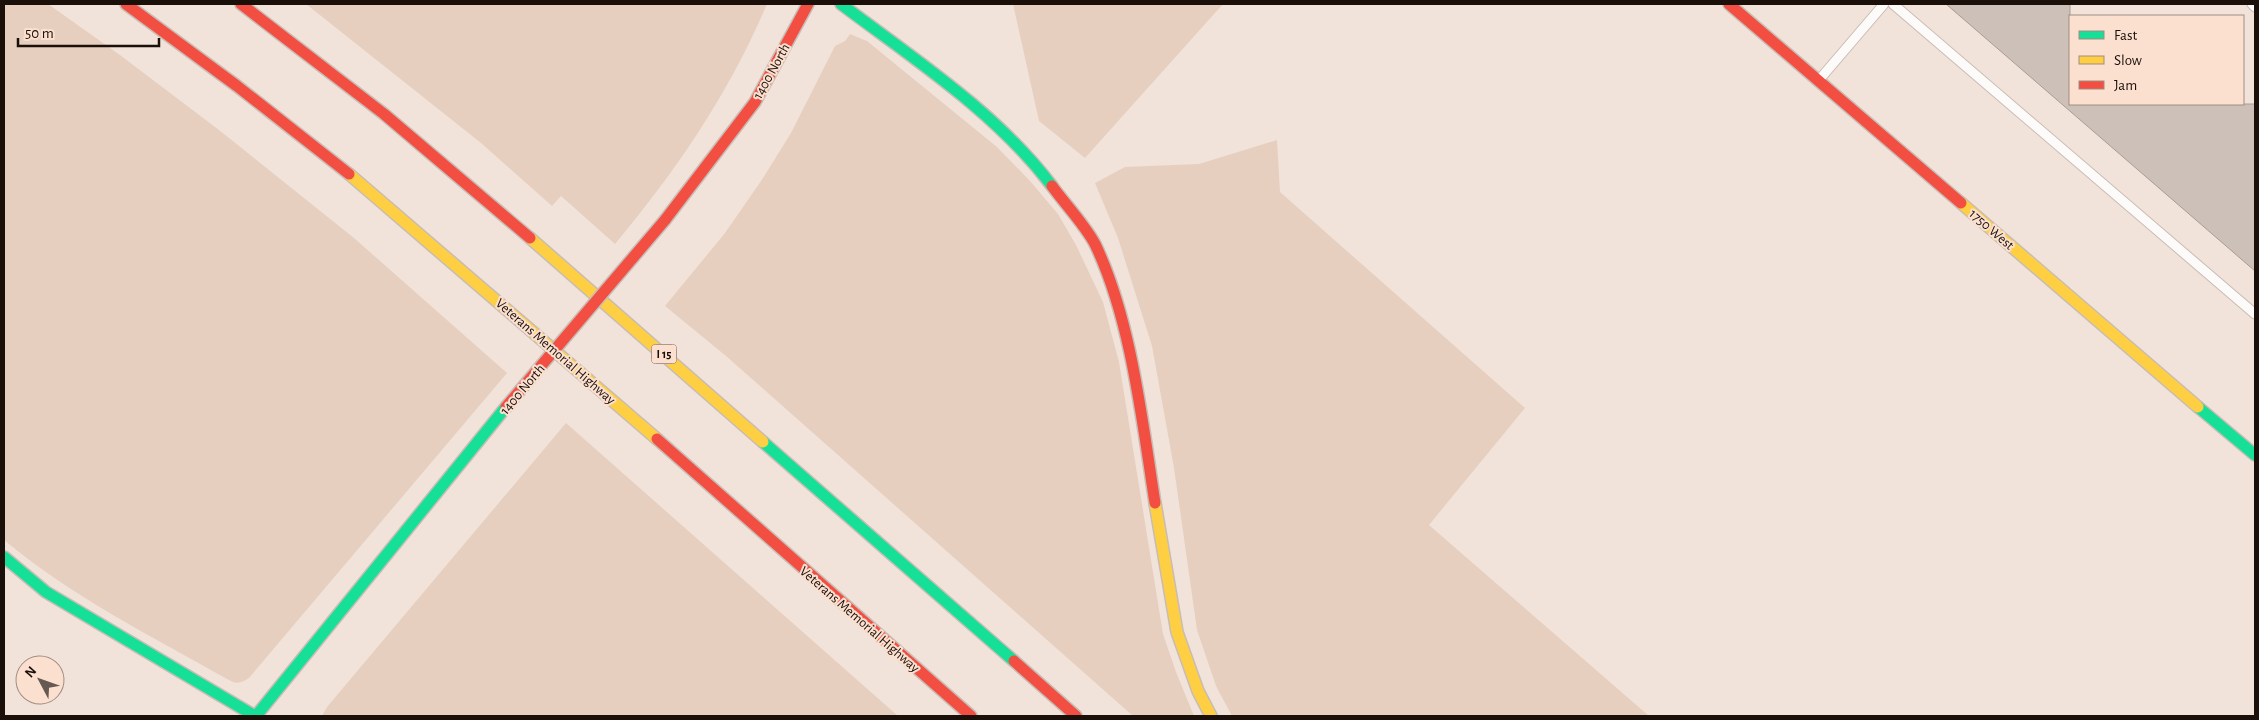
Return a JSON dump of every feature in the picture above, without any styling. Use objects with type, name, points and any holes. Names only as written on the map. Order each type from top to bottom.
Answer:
[{"type":"main road","name":"Veterans Memorial Highway","points":[[126,4],[237,86],[352,177],[576,368],[971,716]]},
{"type":"main road","name":"I 15","points":[[242,4],[384,114],[478,193],[1076,716]]},
{"type":"main road","name":"1400 North","points":[[255,716],[506,407],[665,220],[755,102],[808,4]]},
{"type":"main road","points":[[842,4],[965,98],[1033,161],[1094,243],[1119,308],[1139,405],[1177,632],[1198,691],[1210,716]]},
{"type":"main road","name":"1750 West","points":[[1729,4],[2255,455]]},
{"type":"main road","points":[[4,557],[46,592],[255,716]]},
{"type":"lane","points":[[1818,80],[1884,4]]},
{"type":"lane","points":[[1893,4],[2255,314]]},
{"type":"shaded area","points":[[4,4],[48,4],[120,55],[219,130],[354,238],[507,373],[249,678],[238,683],[230,681],[84,597],[56,579],[4,540]]},
{"type":"shaded area","points":[[306,4],[767,4],[736,69],[700,130],[660,187],[615,244],[561,196],[552,206],[481,143]]},
{"type":"shaded area","points":[[1013,4],[1223,4],[1085,158],[1039,121]]},
{"type":"shaded area","points":[[850,34],[867,41],[997,147],[1030,181],[1058,214],[1076,245],[1103,302],[1119,362],[1163,634],[1194,716],[1133,716],[726,356],[665,306],[725,233],[761,181],[791,133],[835,46],[845,41]]},
{"type":"shaded area","points":[[1277,140],[1280,192],[1525,408],[1429,525],[1649,716],[1232,716],[1216,686],[1197,630],[1174,468],[1152,346],[1118,238],[1095,183],[1125,167],[1199,164]]},
{"type":"shaded area","points":[[566,423],[898,716],[322,716],[327,707]]},
{"type":"building","points":[[1946,4],[2070,4],[2069,105],[2255,104],[2255,271]]},
{"type":"traffic: fast","points":[[841,4],[925,66],[980,110],[1030,159],[1052,186]]},
{"type":"traffic: fast","points":[[256,716],[506,407]]},
{"type":"traffic: fast","points":[[2198,407],[2255,455]]},
{"type":"traffic: fast","points":[[763,442],[1014,661]]},
{"type":"traffic: fast","points":[[4,557],[46,592],[255,716]]},
{"type":"traffic: slow","points":[[349,174],[657,439]]},
{"type":"traffic: slow","points":[[1961,203],[2198,407]]},
{"type":"traffic: slow","points":[[530,238],[763,442]]},
{"type":"traffic: slow","points":[[1155,503],[1177,632],[1198,691],[1211,716]]},
{"type":"traffic: jam","points":[[126,4],[237,86],[349,174]]},
{"type":"traffic: jam","points":[[241,4],[384,114],[530,238]]},
{"type":"traffic: jam","points":[[665,220],[755,102],[808,4]]},
{"type":"traffic: jam","points":[[1729,4],[1961,203]]},
{"type":"traffic: jam","points":[[1052,186],[1095,244],[1118,304],[1134,370],[1155,503]]},
{"type":"traffic: jam","points":[[506,407],[665,220]]},
{"type":"traffic: jam","points":[[657,439],[971,716]]},
{"type":"traffic: jam","points":[[1014,661],[1076,716]]}]
